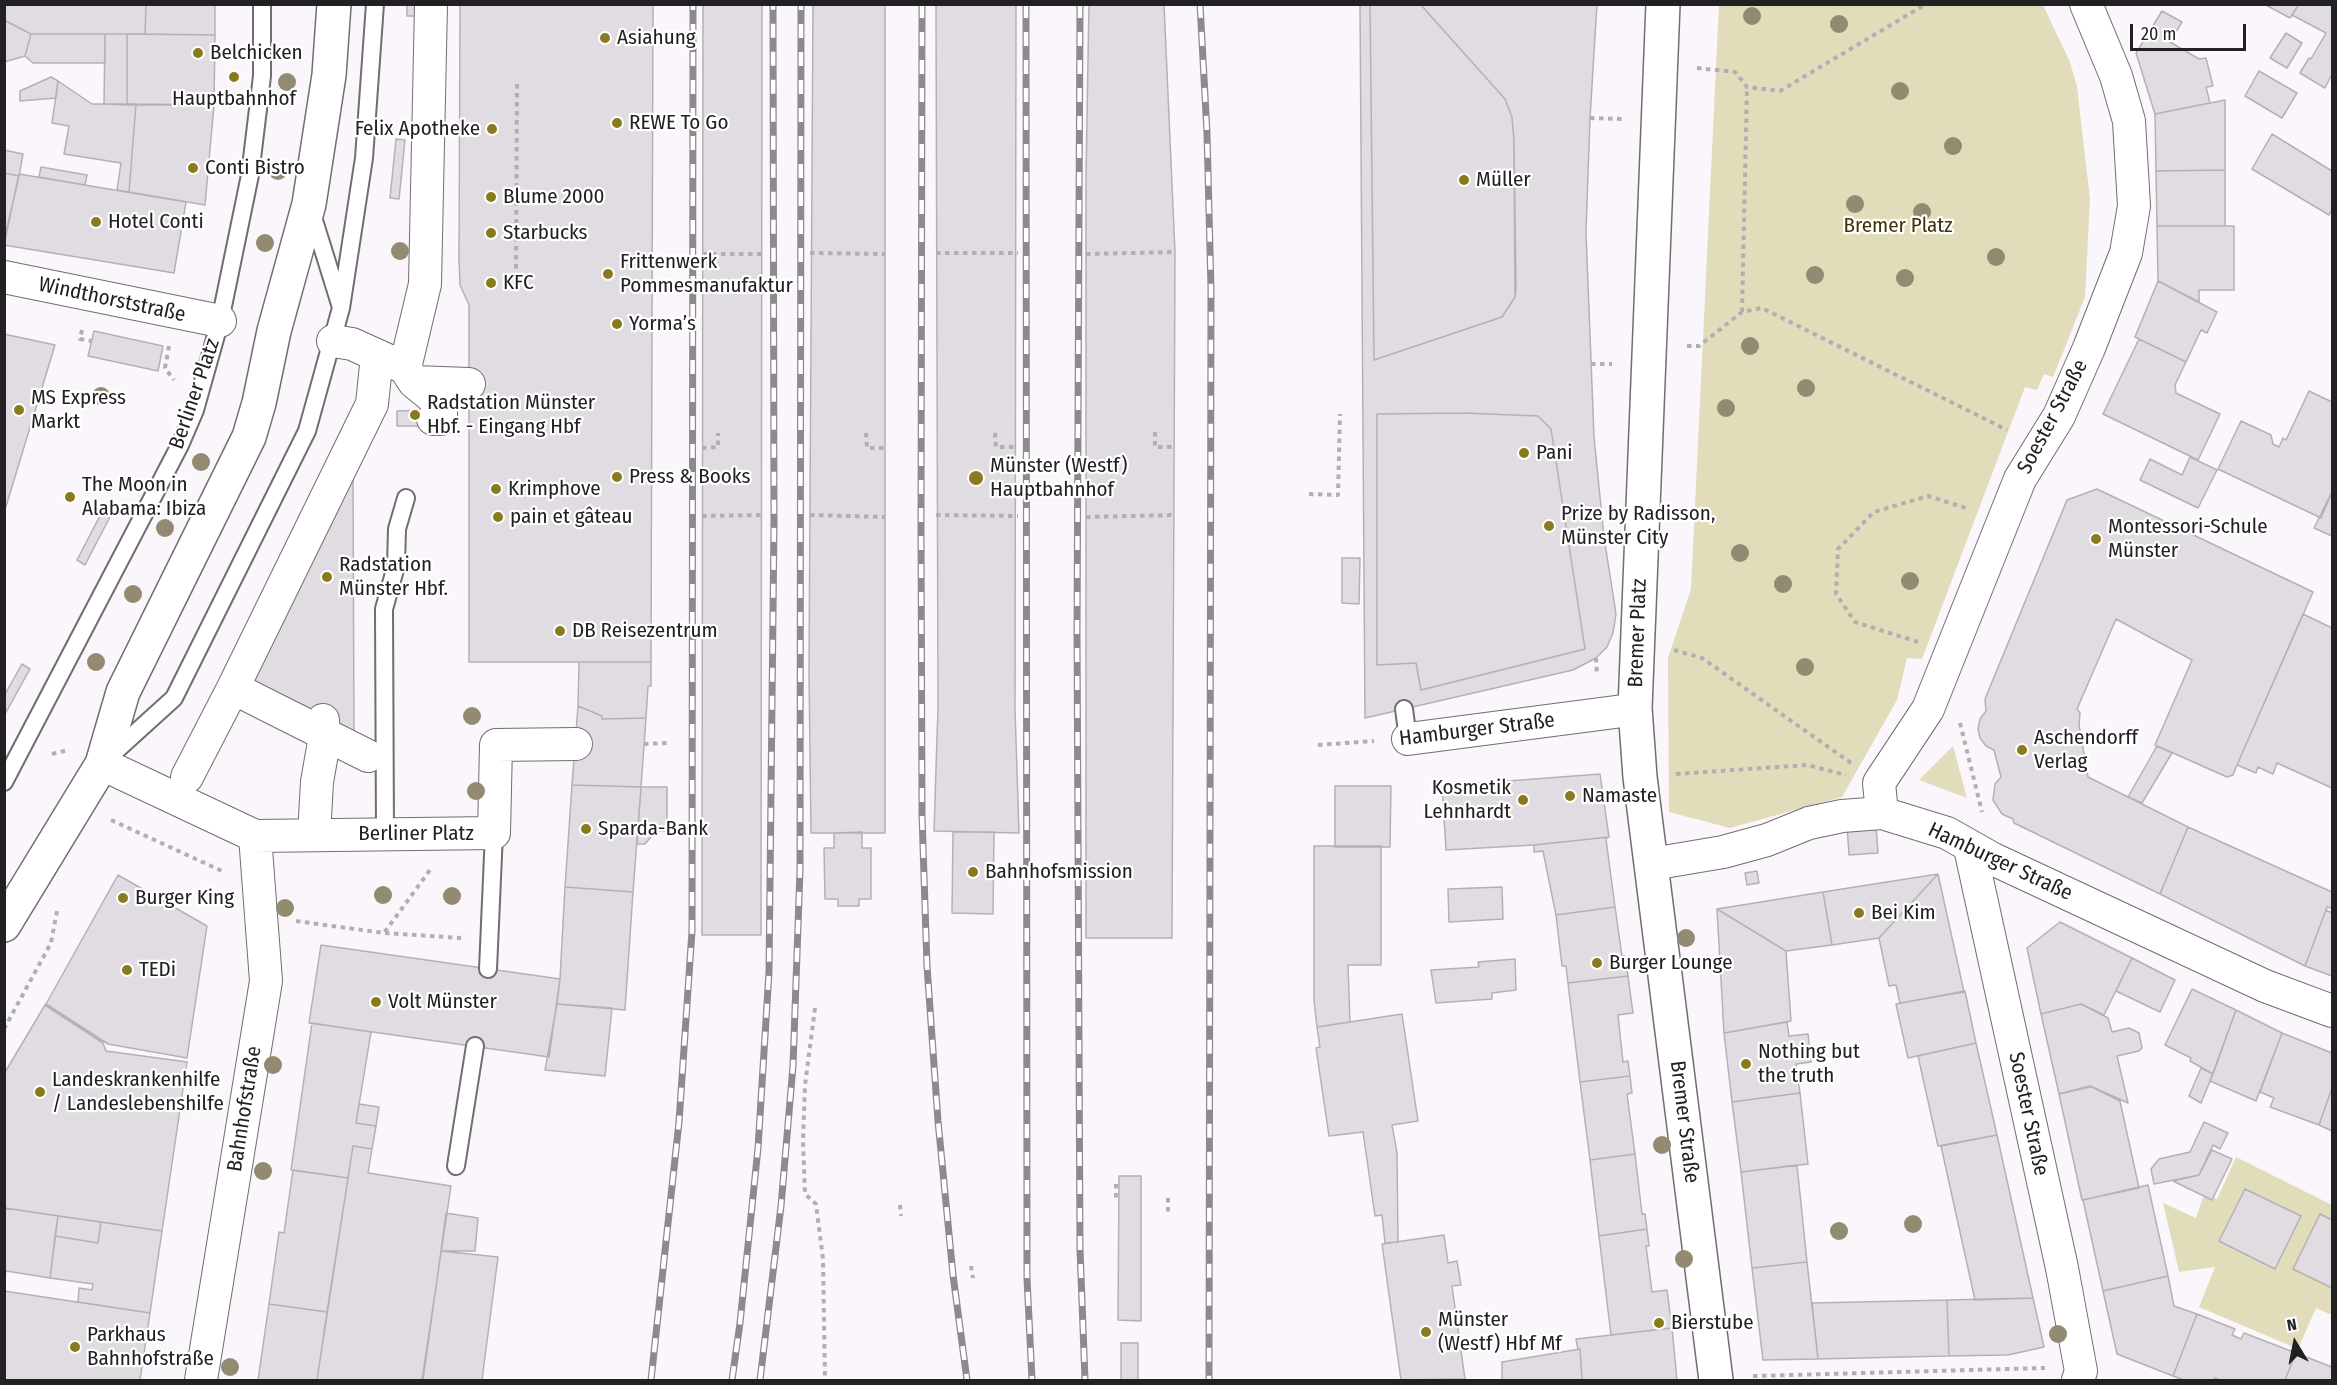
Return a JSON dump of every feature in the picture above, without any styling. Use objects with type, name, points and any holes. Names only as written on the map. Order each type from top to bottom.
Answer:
[{"type":"street","points":[[4,925],[102,764],[123,692],[249,437],[259,403],[274,331],[309,204],[329,75],[334,4]]},
{"type":"street","points":[[187,777],[372,404],[399,369],[425,284],[431,4]]},
{"type":"street","name":"Bremer Platz","points":[[1652,864],[1640,777],[1635,708],[1663,4]]},
{"type":"street","name":"Soester Straße","points":[[1880,798],[1928,709],[2020,478],[2059,416],[2089,348],[2126,253],[2134,206],[2129,121],[2116,76],[2086,4]]},
{"type":"street","name":"Windthorststraße","points":[[4,277],[220,321]]},
{"type":"street","points":[[333,341],[352,344],[399,369],[441,404],[441,419],[433,419]]},
{"type":"street","points":[[399,369],[469,384]]},
{"type":"street","points":[[233,688],[323,727],[368,756]]},
{"type":"street","name":"Hamburger Straße","points":[[1406,724],[1623,711],[1635,708]]},
{"type":"street","points":[[314,835],[323,727]]},
{"type":"street","name":"Berliner Platz","points":[[102,764],[255,836],[494,833],[496,745],[576,744]]},
{"type":"street","name":"Hamburger Straße","points":[[1652,864],[1723,852],[1767,840],[1809,823],[1842,816],[1880,798],[1982,853],[2285,995],[2332,1011]]},
{"type":"street","name":"Bahnhofstraße","points":[[201,1380],[266,981],[255,836]]},
{"type":"street","name":"Soester Straße","points":[[1982,853],[2062,1268],[2079,1370]]},
{"type":"street","name":"Bremer Straße","points":[[1652,864],[1716,1378]]},
{"type":"lane","name":"Berliner Platz","points":[[4,782],[180,445],[195,410],[220,321],[250,175],[262,76],[262,4]]},
{"type":"lane","points":[[102,764],[174,698],[307,431],[341,308],[364,158],[375,4]]},
{"type":"lane","points":[[309,204],[341,308]]},
{"type":"lane","points":[[385,834],[384,609],[396,566],[397,529],[406,498]]},
{"type":"lane","points":[[488,969],[494,833]]},
{"type":"lane","points":[[456,1166],[475,1046]]},
{"type":"path","points":[[1747,87],[1780,91],[1926,4]]},
{"type":"path","points":[[1661,65],[1735,72],[1747,87],[1742,312]]},
{"type":"path","points":[[517,84],[516,279],[521,280]]},
{"type":"path","points":[[1086,254],[1175,252]]},
{"type":"path","points":[[810,253],[885,254]]},
{"type":"path","points":[[936,253],[1018,253]]},
{"type":"path","points":[[704,254],[764,254]]},
{"type":"path","points":[[1650,346],[1699,346],[1742,312],[1762,308],[2040,446]]},
{"type":"path","points":[[171,337],[165,368],[195,410]]},
{"type":"path","points":[[1309,494],[1338,495],[1340,414]]},
{"type":"path","points":[[1155,432],[1155,447],[1175,447]]},
{"type":"path","points":[[702,448],[718,447],[718,433]]},
{"type":"path","points":[[866,433],[867,448],[885,448]]},
{"type":"path","points":[[995,433],[996,447],[1018,447]]},
{"type":"path","points":[[1950,652],[1855,622],[1836,594],[1838,549],[1874,512],[1928,496],[2004,520]]},
{"type":"path","points":[[702,516],[762,515]]},
{"type":"path","points":[[810,515],[885,517]]},
{"type":"path","points":[[936,515],[1018,516]]},
{"type":"path","points":[[1086,517],[1175,515]]},
{"type":"path","points":[[1638,640],[1702,658],[1880,798]]},
{"type":"path","points":[[1928,709],[1961,724],[1982,853]]},
{"type":"path","name":"Hamburger Straße","points":[[1318,745],[1406,724]]},
{"type":"path","points":[[644,744],[667,743]]},
{"type":"path","points":[[14,763],[67,750],[102,764]]},
{"type":"path","points":[[1676,774],[1807,765],[1880,798]]},
{"type":"path","points":[[104,817],[222,871],[255,836]]},
{"type":"path","points":[[384,933],[457,834]]},
{"type":"path","points":[[4,1029],[51,943],[57,910]]},
{"type":"path","points":[[261,916],[384,933],[489,939]]},
{"type":"path","points":[[815,1008],[805,1085],[803,1141],[805,1194],[816,1204],[823,1259],[825,1380]]},
{"type":"path","points":[[1116,1184],[1116,1200]]},
{"type":"path","points":[[1168,1198],[1168,1214]]},
{"type":"path","points":[[900,1205],[901,1216]]},
{"type":"path","points":[[971,1266],[973,1278]]},
{"type":"path","points":[[1716,1378],[2044,1368],[2079,1370]]},
{"type":"green space","name":"Bremer Platz","points":[[1719,5],[2043,5],[2070,62],[2077,87],[2090,199],[2085,297],[2053,377],[2044,374],[2037,390],[2025,387],[1922,659],[1907,658],[1897,700],[1842,797],[1730,828],[1669,812],[1668,658],[1691,589]]},
{"type":"green space","points":[[1953,746],[1967,798],[1919,780]]},
{"type":"green space","points":[[2236,1157],[2332,1205],[2332,1315],[2316,1308],[2298,1349],[2199,1307],[2215,1267],[2179,1272],[2163,1203],[2196,1218],[2204,1194],[2217,1199]]},
{"type":"building","points":[[4,4],[146,4],[145,34],[31,34],[4,20]]},
{"type":"building","points":[[146,4],[215,4],[215,35],[145,34]]},
{"type":"building","points":[[407,4],[417,4],[416,16],[407,16]]},
{"type":"building","points":[[460,4],[653,4],[651,662],[469,662],[469,305],[460,285],[459,260]]},
{"type":"building","points":[[703,4],[762,4],[761,935],[702,935]]},
{"type":"building","points":[[813,4],[885,4],[885,833],[811,833],[809,673]]},
{"type":"building","points":[[936,4],[1016,4],[1015,709],[1019,833],[934,831],[938,707]]},
{"type":"building","points":[[1089,4],[1164,4],[1175,252],[1172,938],[1086,938],[1086,174]]},
{"type":"building","points":[[1360,4],[1370,4],[1374,360],[1502,317],[1515,297],[1512,117],[1505,99],[1420,4],[1597,4],[1586,232],[1594,437],[1604,537],[1616,614],[1613,633],[1607,647],[1596,658],[1573,670],[1365,718]],"holes":[[[1464,413],[1538,416],[1551,429],[1585,649],[1421,690],[1416,663],[1377,665],[1377,414]]]},
{"type":"building","points":[[1370,4],[1420,4],[1505,99],[1512,117],[1514,141],[1516,289],[1515,297],[1502,317],[1374,360]]},
{"type":"building","points":[[2264,4],[2299,4],[2290,18]]},
{"type":"building","points":[[2299,4],[2332,4],[2332,74],[2325,88],[2300,73],[2326,33],[2292,15]]},
{"type":"building","points":[[2162,11],[2182,22],[2170,42],[2199,59],[2206,58],[2213,86],[2206,87],[2210,103],[2155,114],[2136,53]]},
{"type":"building","points":[[4,20],[31,34],[25,56],[4,62]]},
{"type":"building","points":[[2286,33],[2302,43],[2287,68],[2270,58]]},
{"type":"building","points":[[31,34],[105,34],[105,63],[33,63],[25,56]]},
{"type":"building","points":[[105,34],[127,34],[127,105],[104,104]]},
{"type":"building","points":[[127,34],[215,35],[214,105],[127,105]]},
{"type":"building","points":[[2259,71],[2297,93],[2282,118],[2245,96]]},
{"type":"building","points":[[51,77],[58,81],[56,98],[20,101],[20,91]]},
{"type":"building","points":[[58,81],[92,104],[136,104],[129,192],[117,190],[121,163],[64,154],[69,126],[52,123]]},
{"type":"building","points":[[2225,100],[2225,170],[2156,171],[2155,114]]},
{"type":"building","points":[[136,104],[214,105],[205,205],[129,192]]},
{"type":"building","points":[[2272,134],[2332,171],[2332,209],[2329,215],[2252,169]]},
{"type":"building","points":[[396,139],[405,140],[399,199],[390,198]]},
{"type":"building","points":[[4,150],[23,154],[19,176],[4,173]]},
{"type":"building","points":[[41,167],[87,175],[85,185],[39,177]]},
{"type":"building","points":[[2225,170],[2225,226],[2157,226],[2156,171]]},
{"type":"building","points":[[4,173],[19,176],[4,241]]},
{"type":"building","name":"Hotel Conti","points":[[19,174],[186,202],[174,273],[4,245]]},
{"type":"building","points":[[2157,226],[2234,226],[2234,290],[2199,290],[2199,302],[2158,281]]},
{"type":"building","points":[[2158,281],[2217,312],[2207,333],[2201,330],[2186,362],[2135,337]]},
{"type":"building","points":[[94,331],[163,346],[158,371],[88,356]]},
{"type":"building","points":[[4,334],[55,345],[4,513]]},
{"type":"building","points":[[2139,339],[2186,362],[2175,385],[2176,393],[2220,414],[2198,460],[2103,414]]},
{"type":"building","points":[[2309,391],[2332,402],[2332,492],[2321,518],[2218,469],[2241,421],[2271,435],[2273,444],[2279,447],[2283,438],[2286,440]]},
{"type":"building","name":"Radstation Münster Hbf. - Eingang Hbf","points":[[433,410],[434,426],[397,426],[397,411]]},
{"type":"building","points":[[1464,413],[1538,416],[1551,429],[1585,649],[1421,690],[1416,663],[1377,665],[1377,414]]},
{"type":"building","points":[[2190,457],[2217,470],[2198,508],[2140,480],[2150,459],[2182,475]]},
{"type":"building","name":"Radstation Münster Hbf.","points":[[353,471],[354,736],[249,684]]},
{"type":"building","points":[[2097,489],[2313,592],[2233,775],[2227,777],[2155,745],[2192,660],[2116,619],[2077,709],[2080,713],[2079,725],[2088,777],[2188,827],[2160,894],[2014,823],[2013,819],[2002,814],[1993,800],[1995,784],[2001,777],[1994,750],[1986,746],[1980,738],[1978,729],[1980,719],[1986,711],[1985,699],[2067,500]]},
{"type":"building","points":[[2332,492],[2332,536],[2314,528]]},
{"type":"building","points":[[104,508],[112,513],[85,565],[77,560]]},
{"type":"building","points":[[1342,558],[1360,558],[1359,604],[1342,603]]},
{"type":"building","points":[[2303,614],[2332,628],[2332,788],[2277,763],[2273,774],[2258,767],[2256,773],[2237,765]]},
{"type":"building","points":[[579,662],[651,662],[651,686],[648,686],[646,718],[602,719],[602,716],[578,706]]},
{"type":"building","points":[[22,664],[30,669],[4,716],[4,696]]},
{"type":"building","points":[[578,706],[602,716],[602,719],[646,718],[641,787],[572,785]]},
{"type":"building","points":[[2157,746],[2172,753],[2142,803],[2128,797]]},
{"type":"building","points":[[1600,774],[1609,837],[1534,845],[1446,850],[1442,786]]},
{"type":"building","points":[[572,785],[641,787],[633,892],[565,887]]},
{"type":"building","points":[[1335,786],[1391,786],[1390,847],[1335,847]]},
{"type":"building","points":[[641,787],[667,787],[667,831],[656,831],[645,844],[637,844]]},
{"type":"building","points":[[1876,824],[1878,853],[1849,855],[1847,826]]},
{"type":"building","points":[[2188,827],[2332,892],[2332,908],[2327,907],[2305,966],[2160,894]]},
{"type":"building","points":[[862,832],[862,848],[871,848],[871,899],[859,899],[859,906],[838,906],[838,899],[825,899],[824,848],[834,848],[834,833]]},
{"type":"building","name":"Bahnhofsmission","points":[[953,832],[994,832],[993,914],[952,913]]},
{"type":"building","points":[[1609,837],[1606,839],[1615,907],[1556,915],[1543,851],[1534,852],[1534,845]]},
{"type":"building","points":[[1314,846],[1381,846],[1381,965],[1348,965],[1350,1022],[1317,1027],[1314,1001]]},
{"type":"building","points":[[1757,871],[1759,883],[1747,885],[1745,873]]},
{"type":"building","points":[[1938,874],[1964,992],[1900,1003],[1896,985],[1889,986],[1879,938]]},
{"type":"building","points":[[1938,874],[1879,938],[1832,945],[1823,892]]},
{"type":"building","points":[[118,875],[207,926],[187,1058],[108,1044],[46,1004]]},
{"type":"building","points":[[565,887],[633,892],[625,1010],[557,1004]]},
{"type":"building","points":[[1502,887],[1503,919],[1449,922],[1448,889]]},
{"type":"building","points":[[1823,892],[1832,945],[1786,951],[1717,909]]},
{"type":"building","points":[[1615,907],[1622,956],[1625,956],[1628,976],[1568,983],[1566,966],[1562,966],[1556,915]]},
{"type":"building","points":[[1717,909],[1786,951],[1791,1021],[1724,1033]]},
{"type":"building","points":[[2326,910],[2332,913],[2332,976],[2305,966]]},
{"type":"building","points":[[2060,922],[2132,958],[2104,1015],[2081,1004],[2041,1014],[2027,948]]},
{"type":"building","points":[[321,945],[560,979],[549,1057],[309,1023]]},
{"type":"building","points":[[2132,958],[2175,980],[2160,1012],[2116,991]]},
{"type":"building","points":[[1515,959],[1516,990],[1492,993],[1492,999],[1436,1003],[1431,970],[1479,967],[1478,962]]},
{"type":"building","points":[[1628,976],[1633,1013],[1618,1015],[1623,1062],[1628,1061],[1630,1076],[1580,1082],[1568,983]]},
{"type":"building","points":[[2192,989],[2236,1010],[2213,1074],[2190,1061],[2191,1058],[2165,1045]]},
{"type":"building","points":[[1965,991],[1976,1043],[1908,1058],[1896,1004]]},
{"type":"building","points":[[557,1004],[612,1008],[605,1076],[545,1070]]},
{"type":"building","points":[[2081,1004],[2108,1018],[2112,1032],[2129,1028],[2139,1033],[2142,1048],[2139,1051],[2117,1056],[2128,1103],[2090,1086],[2059,1094],[2041,1014]]},
{"type":"building","points":[[45,1005],[103,1043],[106,1051],[187,1062],[162,1231],[4,1208],[4,1074]]},
{"type":"building","points":[[2236,1010],[2282,1033],[2256,1101],[2210,1081]]},
{"type":"building","points":[[1402,1014],[1418,1121],[1392,1125],[1397,1153],[1398,1242],[1385,1243],[1382,1215],[1375,1216],[1363,1132],[1329,1136],[1316,1048],[1320,1047],[1317,1027]]},
{"type":"building","points":[[1787,1022],[1789,1036],[1808,1034],[1811,1062],[1796,1064],[1800,1093],[1732,1102],[1724,1033]]},
{"type":"building","points":[[312,1023],[371,1032],[356,1123],[376,1126],[372,1149],[353,1146],[348,1178],[291,1170]]},
{"type":"building","points":[[2282,1033],[2332,1053],[2332,1088],[2319,1125],[2270,1107],[2274,1098],[2260,1092]]},
{"type":"building","points":[[1976,1043],[1997,1135],[1938,1146],[1918,1056]]},
{"type":"building","points":[[2201,1068],[2213,1074],[2201,1103],[2189,1096]]},
{"type":"building","points":[[1630,1076],[1632,1093],[1627,1094],[1635,1154],[1590,1160],[1580,1082]]},
{"type":"building","points":[[2090,1086],[2120,1101],[2139,1188],[2082,1200],[2059,1094]]},
{"type":"building","points":[[2332,1088],[2332,1131],[2319,1125]]},
{"type":"building","points":[[1800,1093],[1808,1164],[1741,1172],[1732,1102]]},
{"type":"building","points":[[359,1104],[379,1107],[376,1126],[356,1123]]},
{"type":"building","points":[[2204,1122],[2228,1133],[2220,1149],[2213,1145],[2199,1175],[2154,1184],[2151,1169],[2159,1159],[2190,1152]]},
{"type":"building","points":[[1997,1135],[2033,1298],[1975,1300],[1941,1146]]},
{"type":"building","points":[[353,1146],[372,1149],[368,1173],[451,1186],[422,1380],[317,1380]]},
{"type":"building","points":[[2212,1150],[2232,1159],[2212,1200],[2173,1181],[2199,1175]]},
{"type":"building","points":[[1635,1154],[1642,1214],[1645,1214],[1647,1229],[1599,1236],[1590,1160]]},
{"type":"building","points":[[1797,1165],[1807,1262],[1752,1268],[1741,1172]]},
{"type":"building","points":[[293,1170],[348,1178],[327,1312],[269,1304],[279,1232],[284,1233]]},
{"type":"building","points":[[1119,1176],[1141,1176],[1141,1321],[1118,1320]]},
{"type":"building","points":[[2148,1185],[2168,1276],[2103,1291],[2083,1200]]},
{"type":"building","points":[[2245,1189],[2301,1216],[2275,1269],[2219,1241]]},
{"type":"building","points":[[5,1208],[58,1216],[50,1278],[6,1271],[4,1285]]},
{"type":"building","points":[[446,1213],[478,1218],[475,1251],[441,1251]]},
{"type":"building","points":[[2320,1214],[2332,1220],[2332,1288],[2293,1269]]},
{"type":"building","points":[[58,1216],[101,1222],[98,1243],[55,1236]]},
{"type":"building","points":[[101,1222],[162,1231],[150,1313],[78,1302],[79,1288],[92,1290],[93,1284],[50,1278],[55,1236],[98,1243]]},
{"type":"building","points":[[1647,1229],[1649,1246],[1646,1246],[1652,1292],[1667,1290],[1672,1328],[1611,1335],[1599,1236]]},
{"type":"building","name":"Münster (Westf) Hbf Mf","points":[[1444,1235],[1448,1263],[1457,1261],[1461,1285],[1452,1286],[1465,1379],[1401,1380],[1382,1244]]},
{"type":"building","points":[[441,1251],[498,1257],[482,1380],[423,1380]]},
{"type":"building","points":[[1807,1262],[1818,1359],[1763,1360],[1752,1268]]},
{"type":"building","points":[[2168,1276],[2174,1306],[2197,1314],[2173,1376],[2117,1354],[2103,1291]]},
{"type":"building","name":"Parkhaus Bahnhofstraße","points":[[4,1291],[150,1313],[140,1380],[4,1380]]},
{"type":"building","points":[[2033,1298],[2044,1347],[2008,1355],[1949,1356],[1947,1300]]},
{"type":"building","points":[[1947,1300],[1949,1356],[1818,1359],[1812,1303]]},
{"type":"building","points":[[269,1304],[327,1312],[317,1380],[258,1380]]},
{"type":"building","points":[[2197,1314],[2235,1329],[2232,1335],[2241,1339],[2244,1333],[2296,1353],[2285,1380],[2220,1380],[2215,1378],[2214,1380],[2184,1380],[2173,1376]]},
{"type":"building","points":[[1672,1328],[1677,1380],[1582,1380],[1580,1349],[1578,1349],[1576,1339]]},
{"type":"building","points":[[1121,1343],[1138,1343],[1138,1380],[1121,1380]]},
{"type":"building","points":[[1580,1349],[1582,1380],[1502,1380],[1502,1362]]},
{"type":"building","points":[[2296,1353],[2332,1367],[2332,1380],[2285,1380]]},
{"type":"railway","points":[[651,1380],[679,1122],[692,931],[693,4]]},
{"type":"railway","points":[[732,1380],[758,1148],[769,972],[774,524],[773,4]]},
{"type":"railway","points":[[760,1380],[781,1206],[793,1066],[800,870],[801,4]]},
{"type":"railway","points":[[922,4],[922,815],[927,966],[938,1121],[953,1275],[967,1380]]},
{"type":"railway","points":[[1026,4],[1027,1278],[1032,1380]]},
{"type":"railway","points":[[1080,4],[1077,632],[1080,1249],[1085,1380]]},
{"type":"railway","points":[[1200,4],[1207,133],[1211,289],[1209,1380]]},
{"type":"place","name":"Asiahung","points":[[605,38]]},
{"type":"place","name":"Belchicken","points":[[198,53]]},
{"type":"place","name":"Hauptbahnhof","points":[[234,77]]},
{"type":"place","name":"REWE To Go","points":[[617,123]]},
{"type":"place","name":"Felix Apotheke","points":[[492,129]]},
{"type":"place","name":"Conti Bistro","points":[[193,168]]},
{"type":"place","name":"Müller","points":[[1464,180]]},
{"type":"place","name":"Blume 2000","points":[[491,197]]},
{"type":"place","name":"Hotel Conti","points":[[96,222]]},
{"type":"place","name":"Starbucks","points":[[491,233]]},
{"type":"place","name":"Frittenwerk Pommesmanufaktur","points":[[608,274]]},
{"type":"place","name":"KFC","points":[[491,283]]},
{"type":"place","name":"Yorma’s","points":[[617,324]]},
{"type":"place","name":"MS Express Markt","points":[[19,410]]},
{"type":"place","name":"Radstation Münster Hbf. - Eingang Hbf","points":[[415,415]]},
{"type":"place","name":"Pani","points":[[1524,453]]},
{"type":"place","name":"Press & Books","points":[[617,477]]},
{"type":"place","name":"Münster (Westf) Hauptbahnhof","points":[[976,478]]},
{"type":"place","name":"Krimphove","points":[[496,489]]},
{"type":"place","name":"The Moon in Alabama: Ibiza","points":[[70,497]]},
{"type":"place","name":"pain et gâteau","points":[[498,517]]},
{"type":"place","name":"Prize by Radisson, Münster City","points":[[1549,526]]},
{"type":"place","name":"Montessori-Schule Münster","points":[[2096,539]]},
{"type":"place","name":"Radstation Münster Hbf.","points":[[327,577]]},
{"type":"place","name":"DB Reisezentrum","points":[[560,631]]},
{"type":"place","name":"Aschendorff Verlag","points":[[2022,750]]},
{"type":"place","name":"Namaste","points":[[1570,796]]},
{"type":"place","name":"Kosmetik Lehnhardt","points":[[1523,800]]},
{"type":"place","name":"Sparda-Bank","points":[[586,829]]},
{"type":"place","name":"Bahnhofsmission","points":[[973,872]]},
{"type":"place","name":"Burger King","points":[[123,898]]},
{"type":"place","name":"Bei Kim","points":[[1859,913]]},
{"type":"place","name":"Burger Lounge","points":[[1597,963]]},
{"type":"place","name":"TEDi","points":[[127,970]]},
{"type":"place","name":"Volt Münster","points":[[376,1002]]},
{"type":"place","name":"Nothing but the truth","points":[[1746,1064]]},
{"type":"place","name":"Landeskrankenhilfe / Landeslebenshilfe","points":[[40,1092]]},
{"type":"place","name":"Bierstube","points":[[1659,1323]]},
{"type":"place","name":"Münster (Westf) Hbf Mf","points":[[1426,1332]]},
{"type":"place","name":"Parkhaus Bahnhofstraße","points":[[75,1347]]}]
